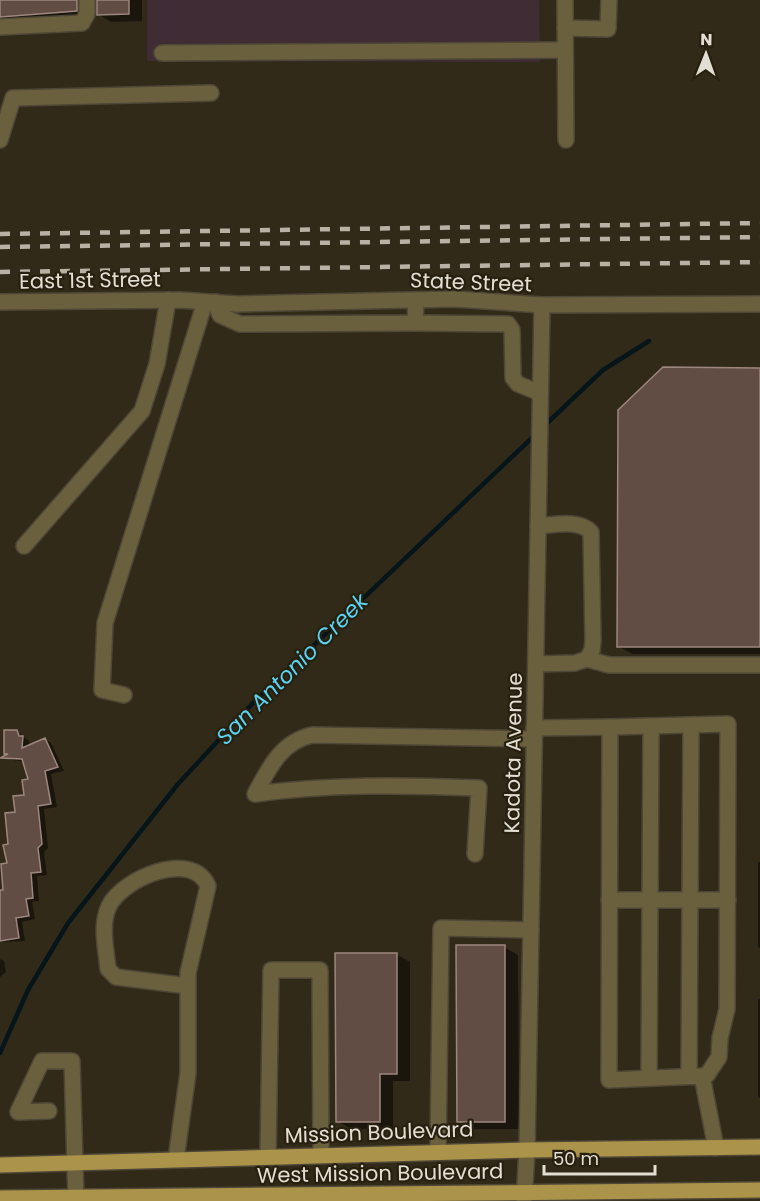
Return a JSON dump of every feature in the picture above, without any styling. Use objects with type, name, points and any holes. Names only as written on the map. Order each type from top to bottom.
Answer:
[{"type":"main road","name":"Mission Boulevard","points":[[0,1165],[268,1156],[760,1147]]},
{"type":"main road","name":"West Mission Boulevard","points":[[2,1199],[384,1198],[760,1190]]},
{"type":"street","points":[[0,27],[82,23],[87,14],[87,0]]},
{"type":"street","points":[[565,0],[566,140]]},
{"type":"street","points":[[565,28],[608,29],[609,0]]},
{"type":"street","points":[[162,53],[565,50]]},
{"type":"street","points":[[0,141],[13,98],[211,93]]},
{"type":"street","name":"State Street","points":[[174,300],[283,303],[455,299],[542,305],[760,304]]},
{"type":"street","points":[[24,546],[142,411],[174,300]]},
{"type":"street","name":"East 1st Street","points":[[0,302],[174,300]]},
{"type":"street","points":[[415,323],[416,300]]},
{"type":"street","points":[[210,302],[220,315],[240,324],[508,324],[512,330],[513,378],[518,384],[540,393]]},
{"type":"street","points":[[124,695],[102,690],[105,623],[210,302]]},
{"type":"street","points":[[328,302],[329,325]]},
{"type":"street","points":[[283,303],[283,325]]},
{"type":"street","name":"Kadota Avenue","points":[[524,1196],[527,1150],[542,305]]},
{"type":"street","points":[[538,526],[577,524],[585,526],[591,532],[593,641],[592,650],[587,659]]},
{"type":"street","points":[[536,664],[575,663],[587,659],[609,665],[760,665]]},
{"type":"street","points":[[475,854],[479,788],[407,785],[321,787],[255,794],[272,760],[298,738],[312,735],[534,733],[610,727],[728,724],[727,1009],[719,1057],[707,1076],[609,1080],[610,727]]},
{"type":"street","points":[[690,725],[690,900],[696,1076],[716,1148]]},
{"type":"street","points":[[649,1078],[651,726]]},
{"type":"street","points":[[176,1159],[188,1073],[188,986],[188,973],[208,886],[206,879],[191,868],[175,868],[125,885],[110,905],[104,921],[108,969],[116,976],[188,986]]},
{"type":"street","points":[[609,900],[728,900]]},
{"type":"street","points":[[438,1152],[441,928],[531,930]]},
{"type":"street","points":[[268,1156],[271,970],[320,970],[321,1155]]},
{"type":"street","points":[[49,1111],[18,1112],[42,1061],[72,1061],[72,1132],[77,1161],[76,1200]]},
{"type":"shaded area","points":[[147,0],[539,0],[540,62],[147,61]]},
{"type":"building","points":[[0,0],[77,0],[77,11],[0,17]]},
{"type":"building","points":[[97,0],[129,0],[129,14],[97,15]]},
{"type":"building","points":[[663,367],[760,368],[760,647],[617,647],[618,410]]},
{"type":"building","points":[[4,730],[17,730],[19,736],[23,736],[22,748],[45,738],[58,767],[45,771],[51,804],[38,806],[42,844],[38,848],[41,872],[31,873],[33,898],[26,899],[29,916],[16,918],[19,938],[0,941],[0,890],[3,890],[1,864],[7,863],[3,845],[8,844],[5,813],[15,812],[13,796],[24,795],[22,780],[28,779],[22,759],[0,758],[8,754],[4,754]]},
{"type":"building","points":[[456,945],[505,945],[505,1122],[457,1122]]},
{"type":"building","points":[[335,953],[397,953],[397,1074],[380,1074],[380,1122],[336,1122]]},
{"type":"waterway","name":"San Antonio Creek","points":[[544,426],[603,370],[649,341]]},
{"type":"waterway","name":"San Antonio Creek","points":[[0,1053],[28,990],[68,923],[178,784],[253,703],[536,434]]},
{"type":"railway","points":[[0,234],[760,223]]},
{"type":"railway","points":[[0,247],[760,237]]},
{"type":"railway","points":[[0,272],[760,262]]}]
